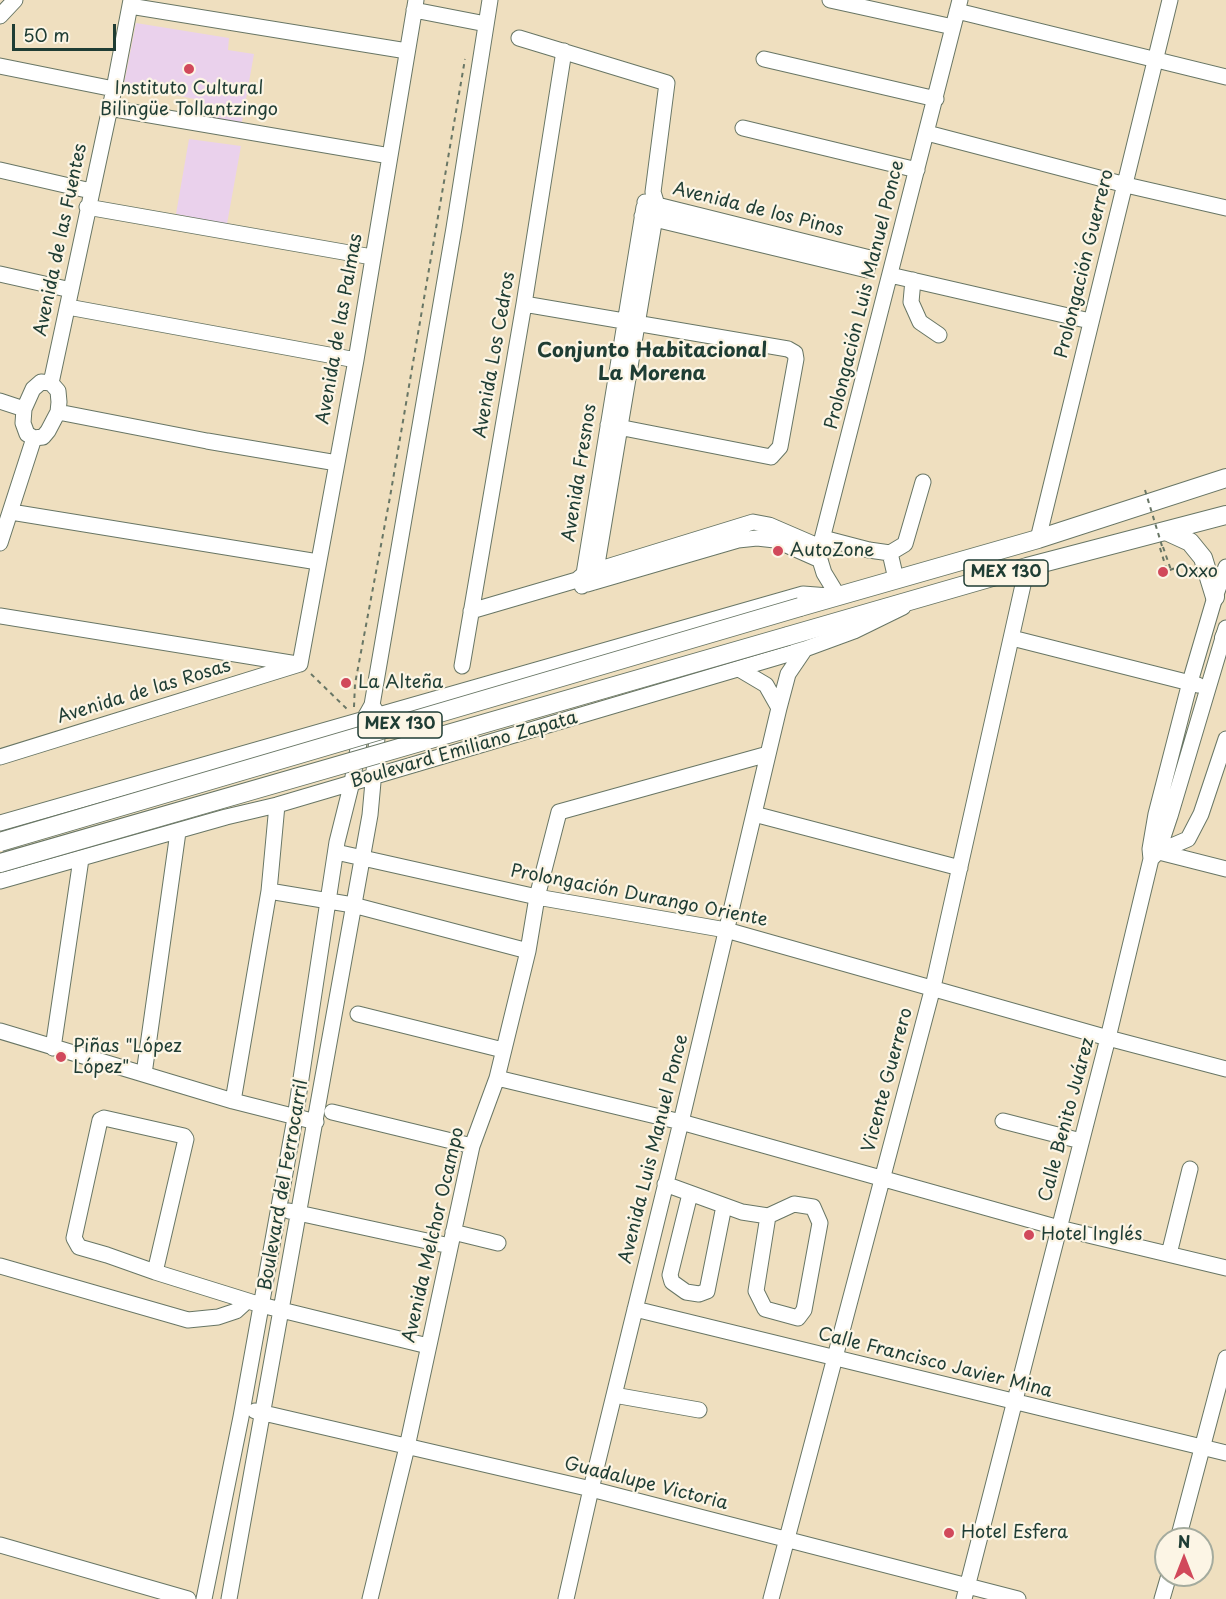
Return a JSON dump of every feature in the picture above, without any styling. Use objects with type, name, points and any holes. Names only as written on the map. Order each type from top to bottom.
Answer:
[{"type":"main road","name":"MEX 130","points":[[0,842],[1038,539],[1226,478]]},
{"type":"main road","name":"Boulevard Emiliano Zapata","points":[[0,863],[1027,567],[1161,537],[1226,515]]},
{"type":"main road","points":[[1161,537],[1190,542],[1204,559],[1215,597]]},
{"type":"street","points":[[0,16],[15,0]]},
{"type":"street","name":"Boulevard del Ferrocarril","points":[[229,1599],[370,815],[376,710],[490,0]]},
{"type":"street","points":[[831,0],[953,27]]},
{"type":"street","name":"Prolongación Guerrero","points":[[1038,539],[1170,0]]},
{"type":"street","points":[[130,3],[407,51]]},
{"type":"street","name":"Avenida de las Fuentes","points":[[51,383],[114,89],[130,3]]},
{"type":"street","points":[[415,5],[486,24]]},
{"type":"street","name":"Avenida de las Palmas","points":[[300,664],[356,360],[415,5]]},
{"type":"street","points":[[959,6],[1155,60],[1226,77]]},
{"type":"street","name":"Prolongación Luis Manuel Ponce","points":[[821,549],[959,6]]},
{"type":"street","points":[[519,38],[564,51]]},
{"type":"street","name":"Avenida Fresnos","points":[[564,51],[667,83],[650,207],[587,579]]},
{"type":"street","name":"Avenida Los Cedros","points":[[462,666],[524,304],[564,51]]},
{"type":"street","points":[[764,59],[936,99]]},
{"type":"street","points":[[0,66],[114,89]]},
{"type":"street","points":[[109,108],[390,156]]},
{"type":"street","points":[[743,128],[917,170]]},
{"type":"street","points":[[927,133],[1126,185],[1226,208]]},
{"type":"street","points":[[0,170],[89,199],[372,257]]},
{"type":"street","name":"Avenida de los Pinos","points":[[650,207],[870,258],[867,270],[650,207]]},
{"type":"street","points":[[0,274],[71,290]]},
{"type":"street","points":[[890,275],[1090,321]]},
{"type":"street","points":[[913,280],[911,302],[920,322],[939,335]]},
{"type":"street","points":[[524,304],[788,349],[795,353],[796,359],[780,447],[771,458],[614,426]]},
{"type":"street","points":[[68,308],[356,360]]},
{"type":"street","points":[[41,382],[51,383],[58,391],[58,412],[43,437],[34,438],[27,434],[23,423],[24,409],[33,389],[41,382]]},
{"type":"street","points":[[0,401],[24,409]]},
{"type":"street","points":[[58,412],[337,463]]},
{"type":"street","points":[[0,543],[34,438]]},
{"type":"street","points":[[471,611],[587,579],[753,522],[769,525],[821,549],[890,553],[905,544],[923,482]]},
{"type":"street","points":[[11,512],[318,562]]},
{"type":"street","points":[[821,549],[824,573],[838,596]]},
{"type":"street","points":[[890,553],[896,579]]},
{"type":"street","name":"Vicente Guerrero","points":[[771,1599],[933,987],[1027,567]]},
{"type":"street","name":"Calle Benito Juárez","points":[[1153,853],[1156,814],[1190,682],[1226,567]]},
{"type":"street","points":[[376,710],[803,594],[838,596]]},
{"type":"street","name":"Boulevard Emiliano Zapata","points":[[0,881],[278,805],[805,649],[884,618],[920,598]]},
{"type":"street","points":[[0,616],[300,664]]},
{"type":"street","name":"Calle Benito Juárez","points":[[966,1592],[1153,853],[1209,688],[1225,633]]},
{"type":"street","points":[[1012,638],[1209,688]]},
{"type":"street","name":"Avenida Luis Manuel Ponce","points":[[566,1599],[778,708],[788,674],[805,649]]},
{"type":"street","name":"Avenida de las Rosas","points":[[0,757],[300,664]]},
{"type":"street","points":[[739,669],[766,685],[778,708]]},
{"type":"street","name":"Boulevard del Ferrocarril","points":[[204,1599],[242,1408],[254,1303],[278,1209],[295,1118],[336,852],[352,783],[358,722],[376,710]]},
{"type":"street","points":[[0,823],[358,722]]},
{"type":"street","points":[[1153,853],[1188,838],[1201,814],[1226,739]]},
{"type":"street","name":"Avenida Melchor Ocampo","points":[[370,1599],[407,1447],[472,1146],[497,1077],[528,951],[537,897],[559,812],[768,754]]},
{"type":"street","points":[[233,1101],[269,891],[278,805]]},
{"type":"street","points":[[754,814],[960,868]]},
{"type":"street","points":[[144,1074],[178,832]]},
{"type":"street","name":"Prolongación Durango Oriente","points":[[336,852],[537,897],[726,930],[1226,1070]]},
{"type":"street","points":[[1153,853],[1226,869]]},
{"type":"street","points":[[53,1048],[81,859]]},
{"type":"street","points":[[269,891],[353,905],[528,951]]},
{"type":"street","points":[[358,1014],[504,1050]]},
{"type":"street","points":[[0,1031],[233,1101],[316,1122]]},
{"type":"street","points":[[497,1077],[681,1122],[881,1180],[1059,1228],[1226,1268]]},
{"type":"street","points":[[332,1112],[472,1146]]},
{"type":"street","points":[[155,1272],[186,1139],[184,1136],[104,1118],[100,1120],[74,1238],[79,1247],[155,1272],[254,1303],[428,1346]]},
{"type":"street","points":[[1003,1120],[1081,1141]]},
{"type":"street","points":[[1169,1254],[1190,1169]]},
{"type":"street","points":[[665,1184],[742,1212],[768,1216],[794,1204],[813,1207],[820,1223],[804,1310],[798,1318],[765,1310],[756,1291],[768,1216]]},
{"type":"street","points":[[690,1194],[670,1275],[672,1282],[686,1292],[699,1294],[707,1291],[724,1206]]},
{"type":"street","points":[[278,1209],[452,1239],[498,1243]]},
{"type":"street","points":[[0,1266],[188,1320],[218,1317],[254,1303]]},
{"type":"street","name":"Calle Francisco Javier Mina","points":[[635,1308],[1226,1453]]},
{"type":"street","points":[[1181,1527],[1226,1358]]},
{"type":"street","points":[[614,1395],[699,1410]]},
{"type":"street","name":"Guadalupe Victoria","points":[[242,1408],[591,1489],[786,1540],[966,1592],[1018,1599]]},
{"type":"street","points":[[0,1545],[188,1599]]},
{"type":"path","points":[[358,722],[355,684],[390,497],[465,55]]},
{"type":"path","points":[[1145,490],[1170,570]]},
{"type":"path","points":[[1161,537],[1167,571],[1204,559]]},
{"type":"path","points":[[300,664],[346,706],[358,722]]},
{"type":"shaded area","name":"Instituto Cultural Bilingüe Tollantzingo","points":[[136,23],[229,38],[228,50],[254,54],[241,127],[196,119],[199,100],[124,84]]},
{"type":"shaded area","name":"Instituto Cultural Bilingüe Tollantzingo","points":[[189,139],[241,146],[227,224],[176,214]]},
{"type":"place","name":"Instituto Cultural Bilingüe Tollantzingo","points":[[189,69]]},
{"type":"place","name":"AutoZone","points":[[778,551]]},
{"type":"place","name":"Oxxo","points":[[1163,572]]},
{"type":"place","name":"La Alteña","points":[[346,683]]},
{"type":"place","name":"Piñas \"López López\"","points":[[61,1057]]},
{"type":"place","name":"Hotel Inglés","points":[[1029,1235]]},
{"type":"place","name":"Hotel Esfera","points":[[949,1533]]},
{"type":"district","name":"Conjunto Habitacional La Morena","points":[[652,362]]}]
